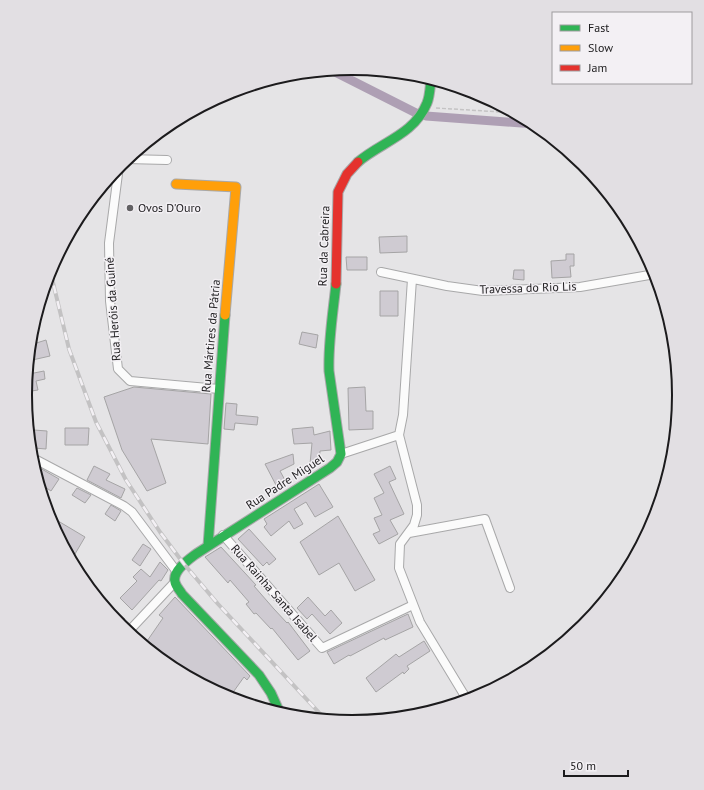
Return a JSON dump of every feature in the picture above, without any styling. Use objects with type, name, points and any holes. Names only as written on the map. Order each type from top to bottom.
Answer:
[{"type":"main road","name":"Rua da Cabreira","points":[[342,454],[328,371],[328,342],[337,277],[338,192],[341,183],[355,164],[410,130],[418,121],[426,107],[431,92],[431,85]]},
{"type":"main road","name":"Rua Mártires da Pátria","points":[[176,184],[236,186],[219,389],[208,546]]},
{"type":"main road","name":"Rua Padre Miguel","points":[[177,572],[189,559],[224,535],[330,468],[338,461],[342,454]]},
{"type":"main road","points":[[177,572],[175,582],[182,594],[259,675],[271,693],[277,706]]},
{"type":"street","points":[[136,159],[167,160]]},
{"type":"street","name":"Rua Heróis da Guiné","points":[[118,177],[109,243],[110,301],[118,369],[130,381],[219,389]]},
{"type":"street","name":"Travessa do Rio Lis","points":[[381,272],[447,286],[483,291],[580,287],[649,275]]},
{"type":"street","points":[[412,279],[403,415],[399,435],[417,505],[417,515],[414,525],[400,544],[399,568],[420,622],[464,695]]},
{"type":"street","name":"Rua Padre Miguel","points":[[342,454],[399,435]]},
{"type":"street","points":[[39,461],[124,506],[132,512],[177,572]]},
{"type":"street","points":[[408,533],[485,519],[510,588]]},
{"type":"street","name":"Rua Rainha Santa Isabel","points":[[224,535],[322,648],[413,605]]},
{"type":"street","points":[[132,627],[175,582]]},
{"type":"path","points":[[426,107],[502,112]]},
{"type":"building","points":[[407,236],[407,252],[380,253],[379,237]]},
{"type":"building","points":[[566,254],[574,254],[574,266],[570,266],[571,277],[552,278],[551,261],[566,260]]},
{"type":"building","points":[[346,257],[367,257],[367,270],[347,270]]},
{"type":"building","points":[[514,270],[524,270],[524,280],[513,279]]},
{"type":"building","points":[[380,291],[398,291],[398,316],[380,316]]},
{"type":"building","points":[[302,332],[318,335],[316,348],[299,344]]},
{"type":"building","points":[[46,340],[50,356],[34,360],[37,343]]},
{"type":"building","points":[[44,371],[45,379],[36,381],[38,390],[32,391],[33,374]]},
{"type":"building","points":[[134,387],[211,394],[208,444],[151,439],[166,483],[147,491],[122,450],[104,397]]},
{"type":"building","points":[[365,387],[366,411],[373,411],[373,429],[349,430],[348,388]]},
{"type":"building","points":[[226,403],[237,404],[236,415],[258,417],[257,425],[235,423],[234,430],[224,429]]},
{"type":"building","points":[[313,427],[314,435],[330,431],[331,450],[320,451],[319,465],[310,464],[312,443],[294,444],[292,429]]},
{"type":"building","points":[[65,428],[89,428],[88,445],[65,445]]},
{"type":"building","points":[[34,430],[47,431],[46,449],[37,448]]},
{"type":"building","points":[[293,454],[294,464],[280,471],[286,482],[277,487],[265,464]]},
{"type":"building","points":[[94,466],[110,474],[106,480],[125,489],[121,498],[87,480]]},
{"type":"building","points":[[390,466],[396,479],[389,482],[404,514],[390,520],[398,534],[379,544],[373,534],[380,531],[374,518],[382,515],[374,498],[384,493],[374,474]]},
{"type":"building","points":[[41,468],[59,479],[51,491],[46,488]]},
{"type":"building","points":[[319,484],[333,507],[315,517],[306,502],[294,509],[303,524],[294,529],[289,521],[271,536],[264,527],[267,524],[264,519]]},
{"type":"building","points":[[77,488],[91,495],[85,503],[72,495]]},
{"type":"building","points":[[111,505],[121,511],[115,521],[105,514]]},
{"type":"building","points":[[338,516],[375,580],[355,591],[339,563],[319,575],[300,542]]},
{"type":"building","points":[[58,521],[85,537],[75,554],[65,537]]},
{"type":"building","points":[[249,529],[276,559],[269,565],[267,562],[263,566],[238,539]]},
{"type":"building","points":[[143,544],[151,549],[140,566],[132,560]]},
{"type":"building","points":[[221,547],[256,585],[254,586],[274,609],[287,623],[288,622],[310,651],[298,660],[272,628],[271,629],[256,613],[254,614],[246,604],[249,602],[230,580],[228,583],[205,557]]},
{"type":"building","points":[[160,562],[168,570],[161,581],[159,580],[132,610],[120,598],[137,581],[133,577],[141,569],[150,577]]},
{"type":"building","points":[[175,597],[250,676],[247,680],[244,677],[233,692],[210,682],[174,661],[147,641],[163,618],[159,615]]},
{"type":"building","points":[[308,597],[325,616],[331,610],[342,623],[330,634],[312,614],[307,619],[297,608]]},
{"type":"building","points":[[408,614],[413,627],[385,640],[384,638],[334,664],[327,652]]},
{"type":"building","points":[[424,641],[430,651],[407,666],[409,669],[404,674],[403,672],[376,692],[366,678],[396,654],[399,657]]},
{"type":"waterway","points":[[342,75],[418,114]]},
{"type":"waterway","points":[[426,116],[520,123]]},
{"type":"railway","points":[[53,282],[69,349],[96,422],[126,480],[160,532],[184,564],[218,604],[319,713]]},
{"type":"traffic: fast","points":[[358,162],[396,137],[414,123],[427,103],[430,85]]},
{"type":"traffic: fast","points":[[277,706],[271,693],[259,675],[182,594],[176,585],[175,578],[178,570],[189,559],[337,462],[341,454],[329,371],[330,338],[336,284]]},
{"type":"traffic: fast","points":[[208,546],[225,315]]},
{"type":"traffic: slow","points":[[176,184],[236,187],[225,315]]},
{"type":"traffic: jam","points":[[336,284],[338,192],[347,174],[358,162]]},
{"type":"place","name":"Ovos D'Ouro","points":[[130,208]]}]
